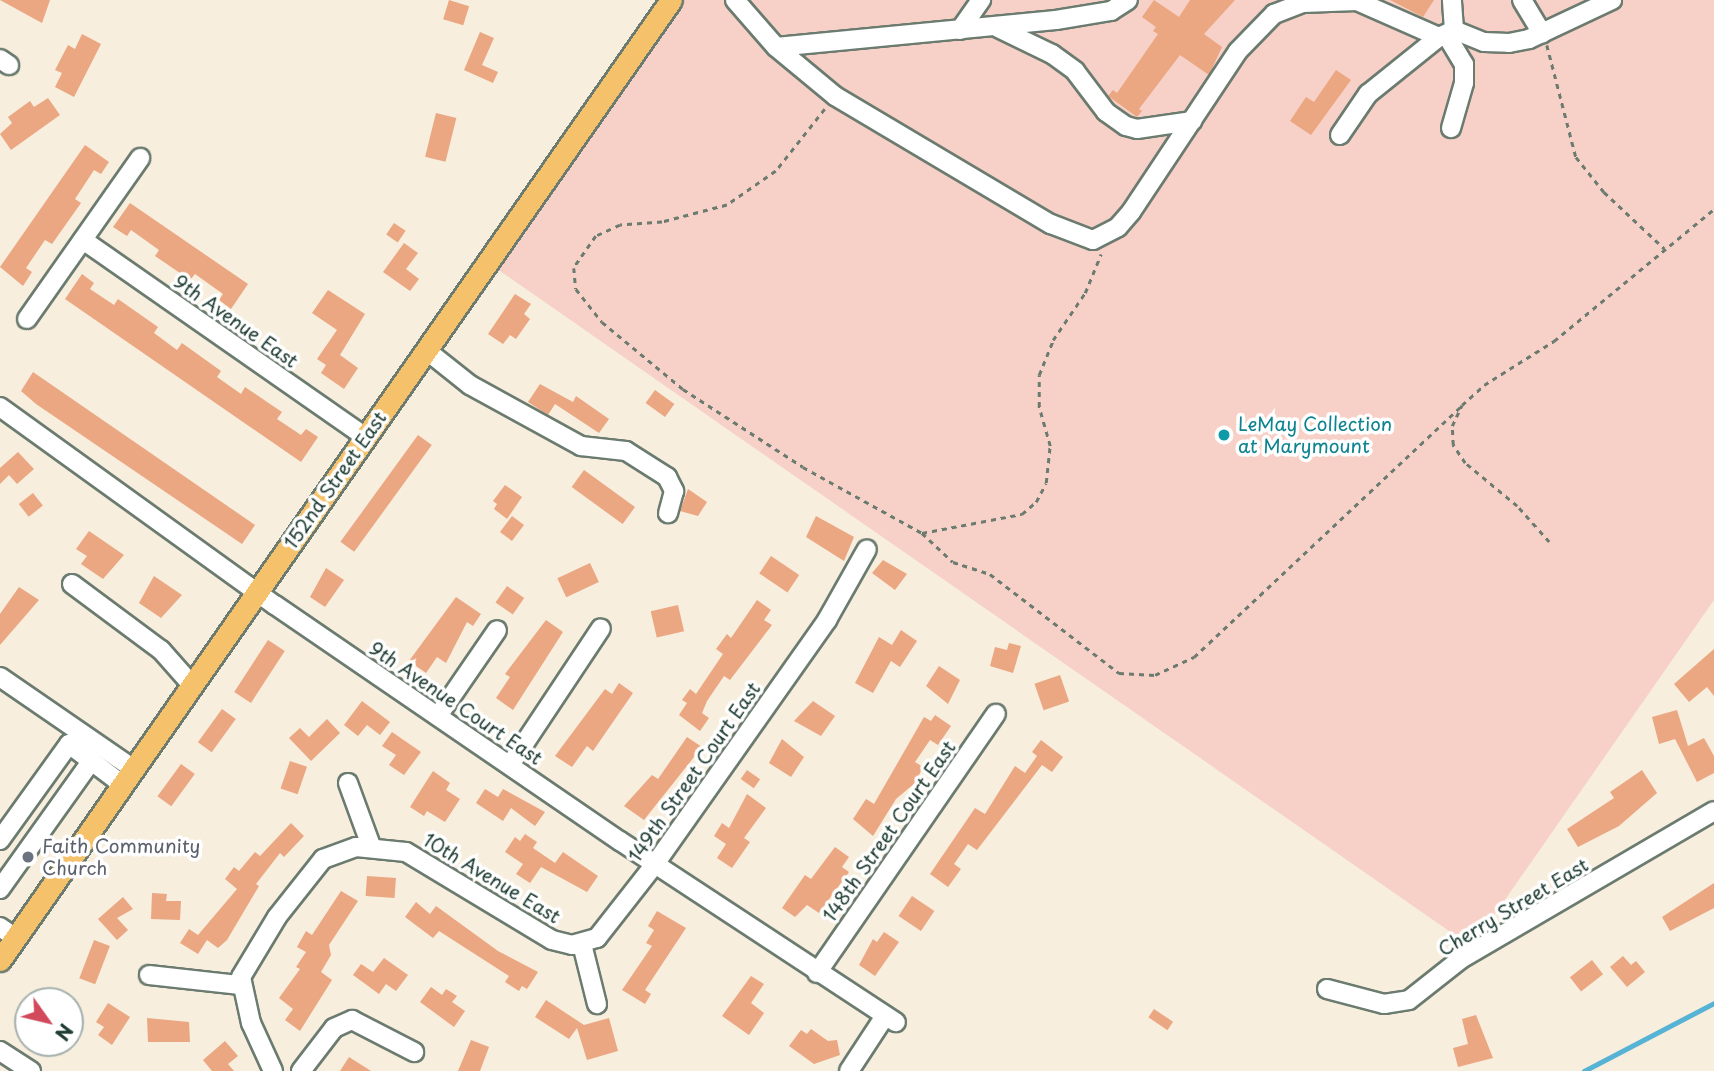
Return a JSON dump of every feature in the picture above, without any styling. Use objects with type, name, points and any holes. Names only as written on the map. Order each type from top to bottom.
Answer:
[{"type":"main road","name":"152nd Street East","points":[[0,960],[8,932],[128,777],[671,0]]},
{"type":"street","points":[[735,0],[776,47],[835,96],[1070,235],[1093,240],[1104,236],[1131,212],[1254,31],[1286,7],[1357,1],[1447,34],[1484,42],[1509,43],[1542,33],[1612,0]]},
{"type":"street","points":[[960,30],[981,0]]},
{"type":"street","points":[[776,47],[995,27],[1098,14],[1128,0]]},
{"type":"street","points":[[1451,128],[1464,83],[1464,64],[1447,34],[1452,0]]},
{"type":"street","points":[[1522,0],[1542,33]]},
{"type":"street","points":[[995,27],[1052,54],[1126,126],[1137,129],[1192,121]]},
{"type":"street","points":[[1340,135],[1368,93],[1447,34]]},
{"type":"street","points":[[27,319],[140,159]]},
{"type":"street","name":"9th Avenue East","points":[[83,240],[365,437]]},
{"type":"street","points":[[426,350],[470,384],[581,446],[626,451],[667,477],[674,491],[668,513]]},
{"type":"street","name":"9th Avenue Court East","points":[[0,407],[438,716],[817,973],[890,1019],[849,1071]]},
{"type":"street","name":"149th Street Court East","points":[[586,943],[607,929],[655,864],[827,620],[867,550]]},
{"type":"street","points":[[72,584],[161,650],[192,685]]},
{"type":"street","points":[[510,765],[601,628]]},
{"type":"street","points":[[438,716],[497,630]]},
{"type":"street","points":[[0,677],[128,777]]},
{"type":"street","name":"148th Street Court East","points":[[817,973],[996,714]]},
{"type":"street","points":[[0,839],[69,744],[92,760],[128,777]]},
{"type":"street","points":[[0,889],[92,760]]},
{"type":"street","points":[[273,1071],[251,1023],[240,985],[259,944],[323,859],[345,849],[371,846],[348,783]]},
{"type":"street","name":"Cherry Street East","points":[[1327,989],[1384,1004],[1409,1000],[1461,958],[1714,811]]},
{"type":"street","name":"10th Avenue East","points":[[371,846],[416,856],[552,940],[586,943]]},
{"type":"street","points":[[586,943],[597,1004]]},
{"type":"street","points":[[149,975],[240,985]]},
{"type":"street","points":[[301,1071],[334,1028],[352,1020],[414,1052]]},
{"type":"street","points":[[0,1051],[31,1071]]},
{"type":"path","points":[[1542,33],[1555,66],[1576,157],[1610,198],[1665,248]]},
{"type":"path","points":[[835,96],[776,171],[727,205],[662,222],[620,225],[596,236],[574,268],[576,289],[602,322],[683,389],[836,486],[922,533],[953,562],[990,574],[1025,598],[1119,673],[1156,675],[1194,657],[1239,618],[1484,385],[1554,341],[1714,209]]},
{"type":"path","points":[[922,533],[1021,514],[1036,502],[1046,483],[1050,446],[1039,407],[1039,375],[1053,340],[1100,264],[1104,236]]},
{"type":"path","points":[[1462,405],[1452,426],[1453,445],[1465,463],[1517,506],[1549,542]]},
{"type":"shaded area","name":"LeMay Collection at Marymount","points":[[671,0],[1714,0],[1714,600],[1472,947],[487,262]]},
{"type":"building","points":[[0,0],[50,0],[42,23]]},
{"type":"building","points":[[449,0],[469,6],[463,25],[443,19]]},
{"type":"building","points":[[1154,0],[1179,17],[1190,0],[1235,0],[1204,34],[1222,47],[1209,75],[1180,55],[1139,109],[1142,111],[1137,117],[1108,96],[1113,90],[1117,93],[1158,34],[1153,31],[1156,27],[1142,17]]},
{"type":"building","points":[[1390,0],[1434,0],[1423,17]]},
{"type":"building","points":[[480,32],[494,38],[482,65],[498,72],[493,83],[464,70]]},
{"type":"building","points":[[82,34],[101,44],[74,97],[55,87],[62,73],[55,70],[68,45],[75,49]]},
{"type":"building","points":[[1336,70],[1351,80],[1311,135],[1290,121],[1306,97],[1314,102]]},
{"type":"building","points":[[48,98],[60,115],[11,150],[0,134],[12,123],[8,117],[30,101],[34,107]]},
{"type":"building","points":[[436,113],[456,118],[445,162],[425,157]]},
{"type":"building","points":[[85,145],[109,162],[101,174],[94,170],[75,199],[81,203],[52,244],[45,240],[26,268],[32,272],[23,286],[0,267]]},
{"type":"building","points":[[130,203],[248,284],[231,309],[219,300],[223,294],[195,274],[190,280],[155,256],[159,250],[131,230],[127,236],[113,227]]},
{"type":"building","points":[[394,223],[406,231],[398,242],[386,235]]},
{"type":"building","points":[[404,243],[418,253],[406,269],[419,279],[410,291],[383,272]]},
{"type":"building","points":[[82,274],[94,283],[90,289],[114,305],[118,299],[158,327],[154,333],[177,350],[182,343],[221,371],[217,377],[241,394],[245,387],[282,412],[277,419],[301,435],[306,429],[318,437],[301,462],[65,299]]},
{"type":"building","points":[[328,290],[365,314],[340,355],[358,368],[344,389],[321,373],[326,365],[317,359],[337,330],[312,313]]},
{"type":"building","points":[[515,294],[531,304],[524,314],[530,319],[516,339],[510,335],[503,344],[488,334]]},
{"type":"building","points":[[33,372],[255,525],[242,544],[36,404],[21,391]]},
{"type":"building","points":[[540,384],[573,402],[576,396],[609,419],[599,433],[555,404],[548,415],[528,402]]},
{"type":"building","points":[[655,390],[674,404],[665,417],[646,403]]},
{"type":"building","points":[[418,435],[432,445],[354,552],[340,542]]},
{"type":"building","points":[[18,452],[34,469],[17,484],[9,475],[0,484],[0,468]]},
{"type":"building","points":[[584,470],[635,507],[623,524],[572,487]]},
{"type":"building","points":[[505,485],[522,497],[507,519],[494,509],[497,504],[493,501]]},
{"type":"building","points":[[688,489],[707,502],[698,516],[680,511]]},
{"type":"building","points":[[33,493],[43,506],[29,517],[19,504]]},
{"type":"building","points":[[512,516],[524,525],[512,541],[500,532]]},
{"type":"building","points":[[816,516],[854,537],[844,561],[806,537]]},
{"type":"building","points":[[89,531],[124,555],[103,579],[81,564],[87,556],[76,549]]},
{"type":"building","points":[[771,556],[799,575],[787,592],[759,573]]},
{"type":"building","points":[[883,560],[907,574],[895,590],[872,573]]},
{"type":"building","points":[[590,563],[599,582],[566,597],[557,578]]},
{"type":"building","points":[[326,568],[344,580],[325,607],[310,597]]},
{"type":"building","points":[[154,576],[182,595],[161,618],[139,603]]},
{"type":"building","points":[[507,586],[524,598],[513,614],[496,602]]},
{"type":"building","points":[[19,587],[39,600],[0,645],[0,614]]},
{"type":"building","points":[[456,597],[481,614],[473,626],[467,622],[446,663],[437,657],[426,673],[409,661]]},
{"type":"building","points":[[757,600],[771,610],[764,620],[772,625],[730,680],[724,676],[707,701],[702,713],[709,718],[700,731],[679,715],[687,703],[682,700],[690,689],[696,694],[723,654],[716,649],[727,634],[731,638]]},
{"type":"building","points":[[678,605],[684,631],[657,638],[651,611]]},
{"type":"building","points":[[546,620],[563,632],[513,710],[496,698],[510,677],[505,674]]},
{"type":"building","points":[[901,630],[917,641],[900,667],[891,661],[873,693],[855,683],[879,637],[892,645]]},
{"type":"building","points":[[268,640],[285,651],[251,703],[234,692]]},
{"type":"building","points":[[1009,643],[1021,646],[1013,673],[990,666],[995,647],[1007,650]]},
{"type":"building","points":[[1714,649],[1714,696],[1707,687],[1689,702],[1674,684]]},
{"type":"building","points":[[939,666],[960,680],[948,704],[926,686]]},
{"type":"building","points":[[1060,675],[1069,701],[1044,710],[1034,684]]},
{"type":"building","points":[[619,683],[633,693],[593,751],[587,746],[572,767],[555,756],[605,689],[612,694]]},
{"type":"building","points":[[362,701],[390,722],[380,735],[367,725],[358,736],[344,725]]},
{"type":"building","points":[[813,701],[835,716],[821,736],[794,721]]},
{"type":"building","points":[[222,709],[236,719],[212,752],[198,742]]},
{"type":"building","points":[[1677,710],[1688,746],[1704,738],[1714,756],[1714,773],[1697,782],[1675,739],[1659,744],[1652,717]]},
{"type":"building","points":[[935,715],[951,726],[938,745],[930,740],[915,762],[923,767],[915,783],[896,799],[873,836],[853,819],[866,799],[874,804],[924,717],[931,721]]},
{"type":"building","points":[[327,719],[340,733],[311,761],[289,738],[300,728],[309,737]]},
{"type":"building","points":[[392,732],[421,752],[404,775],[389,765],[396,755],[382,746]]},
{"type":"building","points":[[687,737],[702,747],[644,820],[624,806],[652,775],[658,779]]},
{"type":"building","points":[[782,739],[804,757],[791,777],[769,763]]},
{"type":"building","points":[[1041,740],[1063,757],[1052,772],[1042,765],[977,850],[968,844],[954,864],[961,869],[948,887],[930,874],[975,808],[985,814],[1015,766],[1025,773],[1037,756],[1032,752]]},
{"type":"building","points":[[290,761],[307,767],[298,794],[281,788]]},
{"type":"building","points":[[181,764],[195,774],[171,806],[157,796]]},
{"type":"building","points":[[747,770],[760,779],[754,788],[741,779]]},
{"type":"building","points":[[1642,770],[1657,793],[1619,826],[1578,847],[1567,829],[1614,798],[1610,792]]},
{"type":"building","points":[[433,771],[450,783],[446,790],[460,799],[445,822],[427,811],[424,816],[410,807]]},
{"type":"building","points":[[485,789],[498,797],[503,789],[545,812],[535,826],[511,808],[503,821],[476,803]]},
{"type":"building","points":[[747,794],[766,808],[744,838],[750,842],[732,868],[717,858],[726,844],[714,836],[722,823],[729,828]]},
{"type":"building","points":[[291,823],[304,836],[284,857],[280,853],[256,884],[259,886],[227,940],[218,948],[207,940],[198,954],[180,943],[189,929],[198,935],[237,889],[225,879],[234,867],[239,871],[255,852],[260,856]]},
{"type":"building","points":[[525,834],[537,842],[533,848],[555,863],[563,852],[598,876],[587,892],[541,867],[530,883],[516,874],[523,864],[505,852],[515,837],[520,841]]},
{"type":"building","points":[[835,847],[849,857],[842,867],[849,872],[819,913],[807,905],[795,917],[782,908],[805,875],[811,879]]},
{"type":"building","points":[[367,876],[396,878],[395,898],[366,896]]},
{"type":"building","points":[[1714,883],[1714,908],[1670,931],[1662,917]]},
{"type":"building","points":[[341,891],[358,901],[329,945],[331,955],[321,972],[332,980],[300,1031],[285,1020],[293,1009],[279,998],[300,969],[296,967],[306,952],[297,947],[306,931],[312,935]]},
{"type":"building","points":[[152,893],[167,894],[166,901],[181,901],[180,920],[151,919]]},
{"type":"building","points":[[912,896],[934,911],[921,931],[899,916]]},
{"type":"building","points":[[123,897],[133,909],[117,918],[128,930],[117,940],[98,919]]},
{"type":"building","points":[[416,902],[430,914],[436,906],[498,951],[538,972],[527,989],[522,986],[519,991],[505,982],[509,976],[439,931],[433,938],[405,917]]},
{"type":"building","points":[[657,911],[686,928],[645,990],[651,994],[645,1004],[622,990],[652,946],[646,943],[654,930],[648,926]]},
{"type":"building","points":[[884,932],[899,942],[875,976],[859,965],[873,939],[877,942]]},
{"type":"building","points":[[94,940],[110,946],[95,984],[79,978]]},
{"type":"building","points":[[1623,956],[1631,965],[1636,961],[1645,972],[1627,987],[1610,967]]},
{"type":"building","points":[[384,958],[408,975],[396,991],[386,984],[379,994],[353,975],[361,964],[373,972]]},
{"type":"building","points":[[1592,960],[1603,974],[1581,991],[1570,977]]},
{"type":"building","points":[[751,976],[764,984],[751,1003],[764,1013],[749,1035],[722,1016]]},
{"type":"building","points":[[431,987],[442,995],[446,989],[457,996],[452,1002],[465,1011],[454,1027],[420,1002]]},
{"type":"building","points":[[546,1000],[584,1025],[609,1018],[618,1051],[587,1060],[577,1028],[569,1039],[535,1017]]},
{"type":"building","points":[[108,1003],[130,1017],[112,1045],[98,1035],[104,1027],[96,1022]]},
{"type":"building","points":[[1154,1009],[1173,1022],[1167,1030],[1148,1017]]},
{"type":"building","points":[[1476,1015],[1493,1058],[1458,1067],[1453,1048],[1468,1044],[1462,1019]]},
{"type":"building","points":[[147,1018],[189,1022],[190,1042],[148,1042]]},
{"type":"building","points":[[811,1029],[828,1041],[837,1040],[840,1055],[814,1064],[789,1046],[801,1030],[807,1034]]},
{"type":"building","points":[[471,1040],[489,1047],[480,1071],[458,1071]]},
{"type":"building","points":[[225,1041],[238,1056],[228,1064],[234,1071],[212,1071],[203,1060]]},
{"type":"building","points":[[349,1057],[371,1071],[340,1071]]},
{"type":"waterway","points":[[1584,1071],[1714,1003]]},
{"type":"place","name":"LeMay Collection at Marymount","points":[[1224,435]]},
{"type":"place","name":"Faith Community Church","points":[[28,857]]}]
